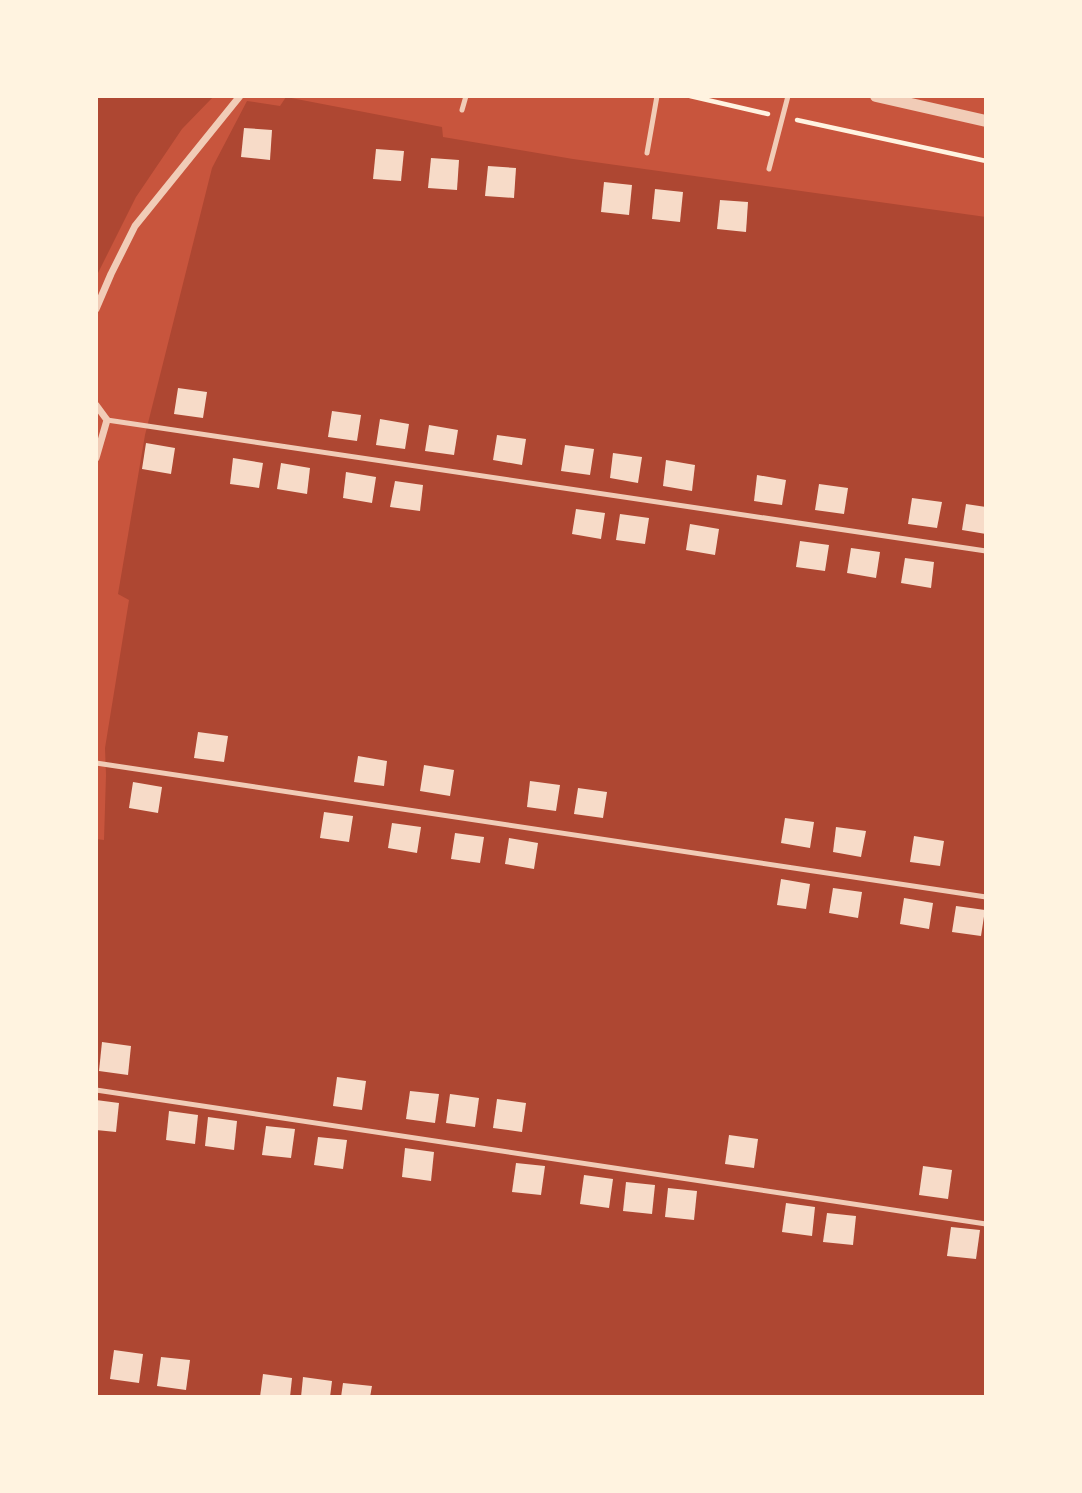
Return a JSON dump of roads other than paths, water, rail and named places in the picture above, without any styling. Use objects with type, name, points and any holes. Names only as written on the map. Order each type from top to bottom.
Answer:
[{"type":"street","points":[[96,309],[135,226],[240,96]]},
{"type":"street","points":[[876,96],[986,121]]},
{"type":"street","points":[[96,405],[107,420],[96,458]]},
{"type":"lane","points":[[463,110],[466,96]]},
{"type":"lane","points":[[647,153],[657,96]]},
{"type":"lane","points":[[769,169],[788,96]]},
{"type":"lane","points":[[107,420],[986,551]]},
{"type":"lane","points":[[96,763],[986,897]]},
{"type":"lane","points":[[96,1090],[986,1224]]}]
